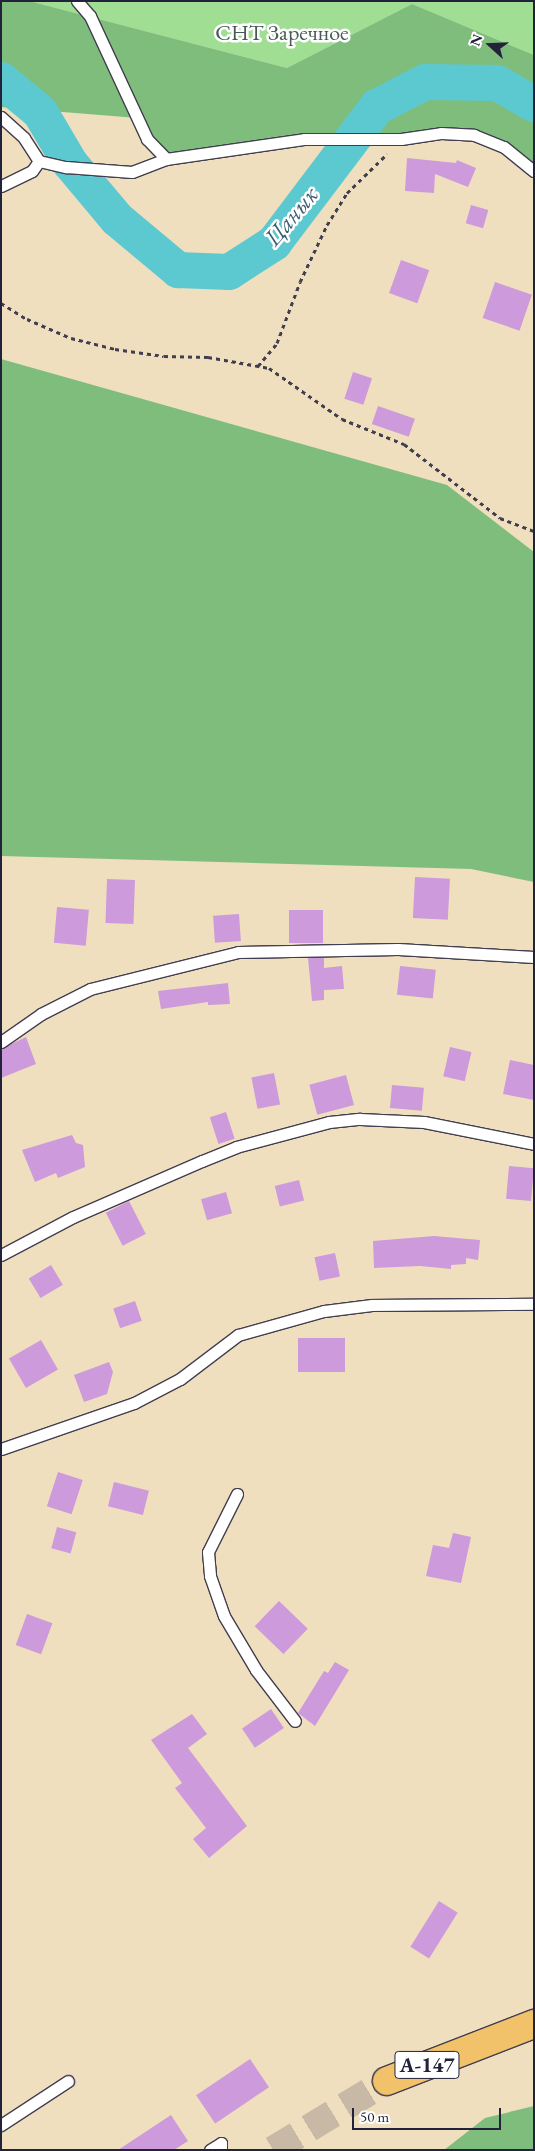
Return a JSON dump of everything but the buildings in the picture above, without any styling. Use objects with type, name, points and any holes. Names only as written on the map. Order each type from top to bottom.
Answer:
[{"type":"highway","name":"А-147","points":[[387,2081],[534,2024]]},
{"type":"highway","name":"А-147","points":[[468,2050],[534,2039]]},
{"type":"lane","points":[[77,1],[90,16],[147,139],[166,159]]},
{"type":"lane","points":[[1,117],[24,138],[38,161],[66,167],[86,167],[132,172],[166,159],[304,139],[401,139],[441,133],[474,135],[504,147],[534,171]]},
{"type":"lane","points":[[1,186],[32,171],[38,161]]},
{"type":"lane","points":[[1,1042],[41,1014],[90,989],[238,952],[398,949],[534,957]]},
{"type":"lane","points":[[1,1255],[73,1217],[219,1154],[329,1122],[360,1119],[424,1122],[534,1144]]},
{"type":"lane","points":[[1,1449],[134,1403],[180,1379],[238,1335],[324,1310],[372,1305],[534,1304]]},
{"type":"lane","points":[[237,1494],[208,1552],[210,1576],[224,1616],[256,1670],[295,1721]]},
{"type":"lane","points":[[1,2125],[68,2081]]},
{"type":"lane","points":[[210,2150],[221,2143],[221,2150]]},
{"type":"path","points":[[258,366],[277,343],[312,256],[347,193],[401,139]]},
{"type":"path","points":[[1,303],[27,319],[71,338],[164,356],[208,357],[269,368],[342,419],[404,444],[500,518],[534,531]]},
{"type":"green space","points":[[1,1],[29,1],[287,68],[412,4],[534,55],[534,171],[474,135],[359,138],[166,159],[137,118],[1,107]]},
{"type":"green space","name":"СНТ Заречное","points":[[29,1],[534,1],[534,55],[412,4],[287,68]]},
{"type":"green space","points":[[1,359],[447,485],[534,552],[534,882],[471,869],[1,856]]},
{"type":"green space","points":[[534,2106],[534,2150],[444,2150],[485,2118]]},
{"type":"waterway","name":"Цанык","points":[[1,80],[40,112],[70,163],[117,219],[178,270],[229,272],[274,243],[377,107],[425,82],[497,83],[534,104]]},
{"type":"tunnel","points":[[273,2150],[387,2081]]}]
